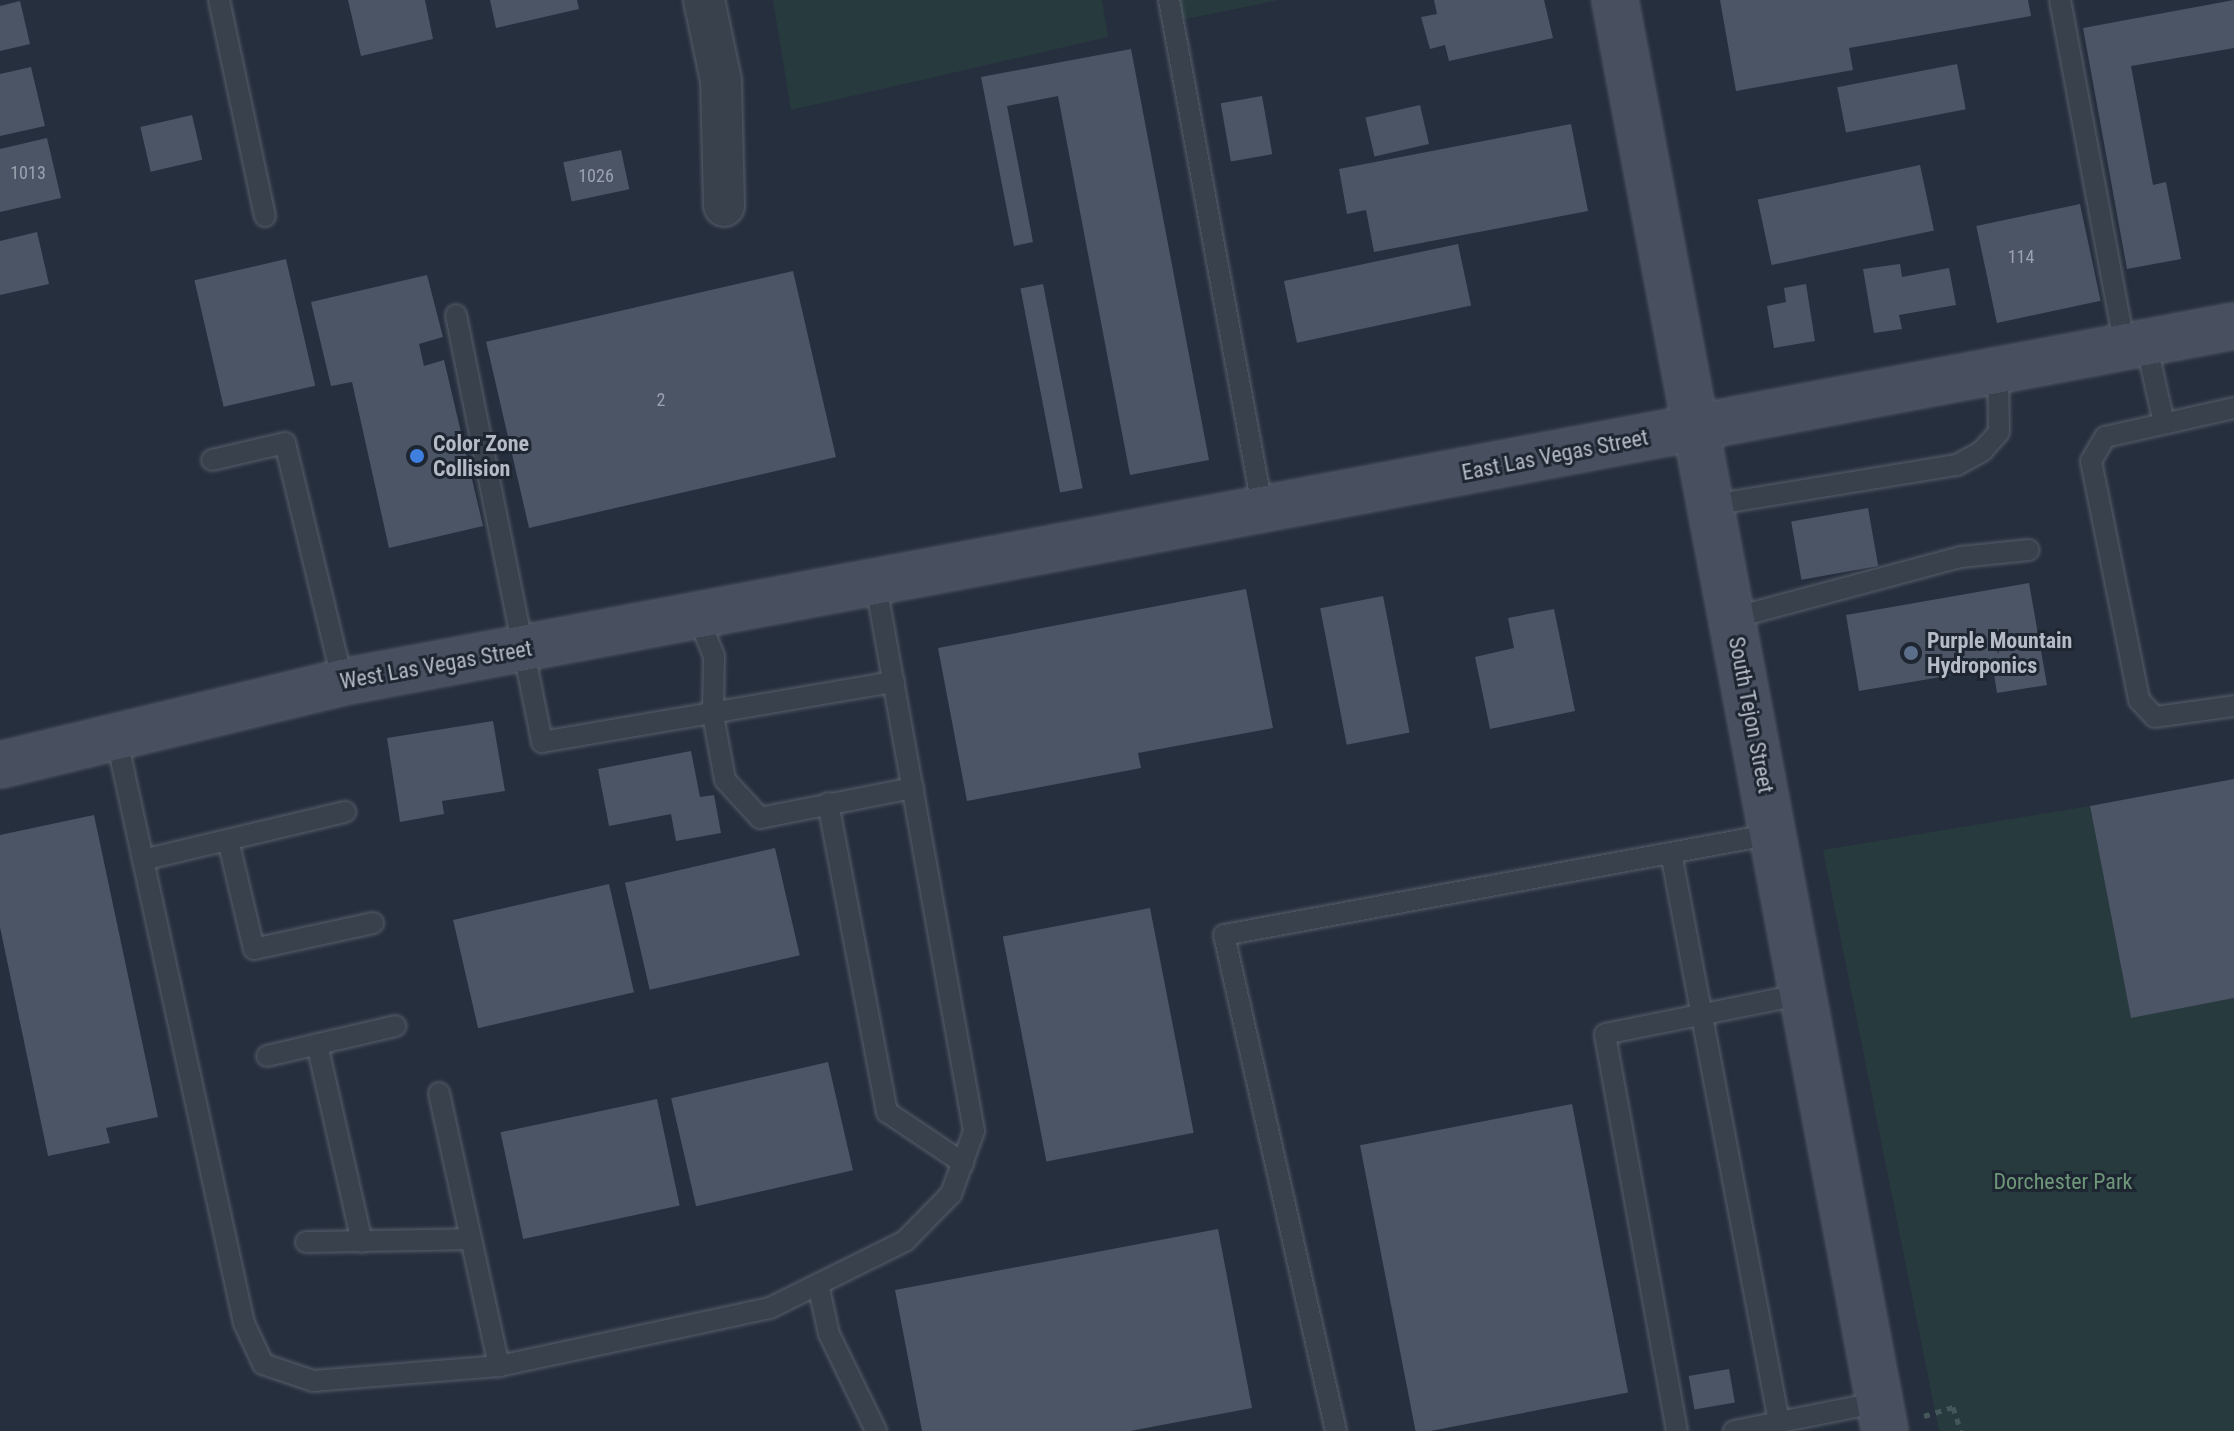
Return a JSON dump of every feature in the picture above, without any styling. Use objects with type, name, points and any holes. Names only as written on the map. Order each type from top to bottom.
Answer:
[{"type":"street","points":[[704,0],[721,81],[724,206]]},
{"type":"street","name":"South Tejon Street","points":[[1615,0],[1883,1420]]},
{"type":"street","name":"East Las Vegas Street","points":[[876,585],[2234,326]]},
{"type":"street","name":"West Las Vegas Street","points":[[0,765],[343,682],[876,585]]},
{"type":"lane","points":[[219,0],[265,216]]},
{"type":"lane","points":[[1169,0],[1263,511]]},
{"type":"lane","points":[[2060,0],[2136,345],[2164,423]]},
{"type":"lane","points":[[456,315],[537,734],[551,745],[894,682]]},
{"type":"lane","points":[[1712,505],[1957,465],[1982,451],[1999,432],[1998,371]]},
{"type":"lane","points":[[2234,408],[2105,437],[2091,461],[2139,700],[2155,717],[2234,706]]},
{"type":"lane","points":[[212,460],[285,443],[343,682]]},
{"type":"lane","points":[[1733,618],[1961,557],[2029,550]]},
{"type":"lane","points":[[116,736],[244,1323],[263,1364],[313,1381],[499,1366],[770,1308],[905,1241],[951,1194],[974,1131],[876,585]]},
{"type":"lane","points":[[698,617],[714,656],[713,715],[725,780],[760,818],[913,788]]},
{"type":"lane","points":[[828,803],[887,1112],[963,1163]]},
{"type":"lane","points":[[143,860],[345,812]]},
{"type":"lane","points":[[1336,1431],[1224,935],[1773,834]]},
{"type":"lane","points":[[228,840],[254,949],[373,923]]},
{"type":"lane","points":[[1671,853],[1779,1422]]},
{"type":"lane","points":[[1677,1431],[1605,1034],[1803,994]]},
{"type":"lane","points":[[267,1056],[396,1026]]},
{"type":"lane","points":[[317,1044],[362,1242]]},
{"type":"lane","points":[[439,1093],[499,1366]]},
{"type":"lane","points":[[306,1242],[471,1239]]},
{"type":"lane","points":[[818,1284],[829,1334],[876,1431]]},
{"type":"lane","points":[[1734,1431],[1779,1422],[1883,1420]]},
{"type":"path","points":[[1883,1420],[1953,1407],[1961,1431]]},
{"type":"green space","points":[[773,0],[1102,0],[1108,37],[791,110]]},
{"type":"green space","points":[[1177,0],[1279,0],[1181,20]]},
{"type":"green space","name":"Dorchester Park","points":[[2090,806],[2131,1018],[2234,998],[2234,1431],[1939,1431],[1823,850]]},
{"type":"building","points":[[348,0],[425,0],[433,39],[361,56]]},
{"type":"building","points":[[490,0],[577,0],[579,9],[496,28]]},
{"type":"building","points":[[1434,0],[1544,0],[1553,38],[1449,61],[1445,45],[1430,49],[1421,17],[1437,14]]},
{"type":"building","points":[[1720,0],[2028,0],[2031,16],[1849,48],[1853,70],[1736,91]]},
{"type":"building","points":[[2234,0],[2234,48],[2131,66],[2153,185],[2166,182],[2181,259],[2127,269],[2083,28]]},
{"type":"building","points":[[20,1],[30,44],[0,51],[0,6]]},
{"type":"building","points":[[1131,49],[1209,460],[1130,475],[1058,96],[1007,106],[1033,242],[1014,246],[981,77]]},
{"type":"building","points":[[1957,64],[1966,109],[1846,132],[1837,87]]},
{"type":"building","points":[[31,67],[45,126],[0,136],[0,74]]},
{"type":"building","points":[[1262,96],[1272,154],[1231,161],[1221,103]]},
{"type":"building","points":[[1420,105],[1429,144],[1374,157],[1365,118]]},
{"type":"building","points":[[192,115],[202,160],[151,172],[140,127]]},
{"type":"building","points":[[1571,124],[1588,211],[1374,252],[1366,210],[1347,214],[1339,169]]},
{"type":"building","points":[[47,138],[61,198],[0,212],[0,149]]},
{"type":"building","points":[[621,150],[629,189],[572,201],[563,162]]},
{"type":"building","points":[[1920,165],[1934,231],[1772,265],[1758,200]]},
{"type":"building","points":[[2080,204],[2101,301],[1997,323],[1976,226]]},
{"type":"building","points":[[37,232],[49,284],[0,295],[0,241]]},
{"type":"building","points":[[1458,244],[1471,306],[1297,343],[1284,281]]},
{"type":"building","points":[[286,259],[315,386],[224,407],[194,280]]},
{"type":"building","points":[[1900,264],[1902,277],[1949,268],[1956,305],[1899,315],[1902,329],[1874,333],[1863,269]]},
{"type":"building","points":[[793,271],[836,457],[529,528],[486,342]]},
{"type":"building","name":"Color Zone Collision","points":[[427,275],[443,337],[419,344],[424,366],[444,360],[483,526],[389,548],[352,382],[331,386],[311,302]]},
{"type":"building","points":[[1043,284],[1083,488],[1060,493],[1020,288]]},
{"type":"building","points":[[1806,284],[1815,341],[1774,348],[1767,306],[1786,302],[1784,288]]},
{"type":"building","points":[[1868,508],[1878,566],[1801,580],[1791,522]]},
{"type":"building","points":[[2029,583],[2047,685],[1997,693],[1993,668],[1859,691],[1846,615]]},
{"type":"building","points":[[1246,589],[1273,728],[1138,753],[1141,768],[967,801],[938,648]]},
{"type":"building","points":[[1383,596],[1410,732],[1347,745],[1320,608]]},
{"type":"building","points":[[1554,609],[1575,711],[1490,729],[1475,657],[1514,648],[1508,618]]},
{"type":"building","points":[[493,721],[505,791],[442,801],[444,814],[400,822],[387,738]]},
{"type":"building","points":[[691,751],[700,797],[714,795],[721,833],[676,841],[671,814],[609,826],[598,769]]},
{"type":"building","points":[[2234,779],[2234,998],[2131,1018],[2090,806]]},
{"type":"building","points":[[94,815],[158,1117],[106,1128],[110,1143],[48,1156],[0,927],[0,835]]},
{"type":"building","points":[[775,848],[800,955],[650,990],[625,883]]},
{"type":"building","points":[[609,884],[634,992],[478,1028],[453,920]]},
{"type":"building","points":[[1150,908],[1194,1133],[1046,1161],[1003,937]]},
{"type":"building","points":[[828,1062],[853,1170],[696,1206],[671,1098]]},
{"type":"building","points":[[657,1099],[680,1206],[523,1239],[500,1132]]},
{"type":"building","points":[[1572,1104],[1628,1393],[1431,1431],[1416,1431],[1360,1145]]},
{"type":"building","points":[[1218,1229],[1252,1408],[1130,1431],[922,1431],[895,1290]]},
{"type":"building","points":[[1729,1369],[1735,1402],[1695,1410],[1689,1376]]},
{"type":"place","name":"Color Zone Collision","points":[[417,456]]},
{"type":"place","name":"Purple Mountain Hydroponics","points":[[1911,653]]}]
